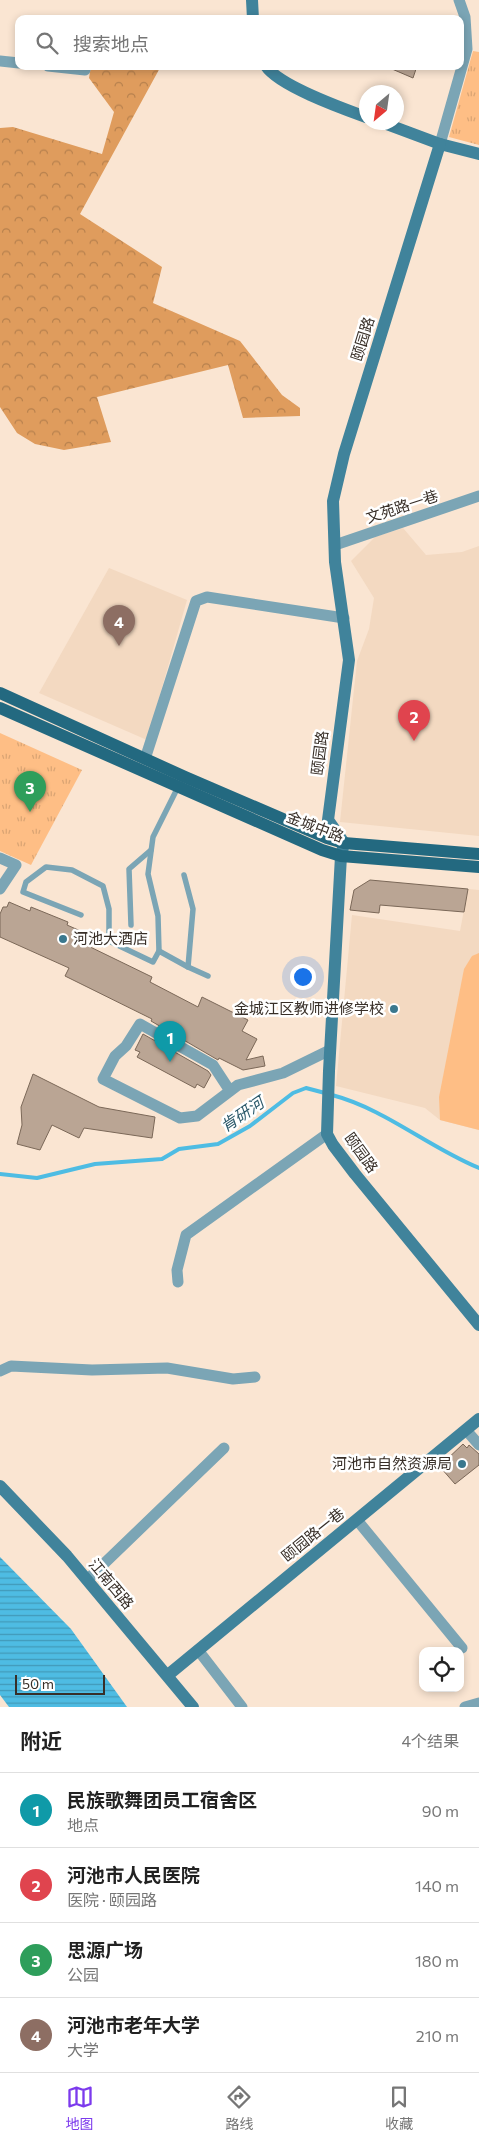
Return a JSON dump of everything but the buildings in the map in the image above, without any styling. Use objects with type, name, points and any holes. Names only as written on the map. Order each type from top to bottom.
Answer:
[{"type":"main road","points":[[0,693],[145,759],[181,782]]},
{"type":"main road","points":[[0,708],[181,782]]},
{"type":"main road","name":"金城中路","points":[[181,782],[344,843],[479,854]]},
{"type":"main road","name":"金城中路","points":[[181,782],[322,850],[341,856],[479,867]]},
{"type":"street","points":[[252,0],[253,15]]},
{"type":"street","points":[[459,0],[465,17],[467,49],[464,60]]},
{"type":"street","points":[[0,61],[15,63]]},
{"type":"street","points":[[269,70],[290,84],[327,103],[359,114]]},
{"type":"street","points":[[440,144],[461,70]]},
{"type":"street","points":[[402,130],[440,144],[479,154]]},
{"type":"street","name":"颐园路","points":[[440,144],[344,454],[333,501],[335,562],[349,660],[328,820],[344,843],[341,856],[330,1050],[328,1134],[333,1145],[360,1181],[479,1325]]},
{"type":"street","name":"文苑路一巷","points":[[335,545],[479,496]]},
{"type":"street","points":[[145,759],[196,601],[207,597],[344,618]]},
{"type":"street","points":[[0,858],[16,865],[0,889]]},
{"type":"street","points":[[230,1091],[213,1065],[140,1024],[126,1046],[115,1056],[103,1079],[180,1118],[196,1116],[230,1091],[238,1085],[283,1073],[330,1050]]},
{"type":"street","points":[[178,1282],[177,1270],[186,1235],[328,1134]]},
{"type":"street","points":[[0,1371],[11,1366],[92,1370],[167,1368],[234,1380],[255,1377]]},
{"type":"street","name":"颐园路一巷","points":[[168,1675],[479,1419]]},
{"type":"street","points":[[466,1430],[479,1445]]},
{"type":"street","points":[[86,1580],[224,1448]]},
{"type":"street","name":"江南西路","points":[[0,1486],[67,1556],[193,1707]]},
{"type":"street","points":[[357,1520],[461,1647]]},
{"type":"street","points":[[198,1650],[242,1707]]},
{"type":"street","points":[[465,1707],[479,1703]]},
{"type":"lane","points":[[81,915],[23,892],[26,882],[46,868],[72,870],[103,886],[109,909],[109,941],[154,962],[159,951],[158,916],[148,874],[151,850],[153,837],[181,782]]},
{"type":"lane","points":[[131,925],[129,868],[151,850]]},
{"type":"lane","points":[[184,876],[193,909],[188,967]]},
{"type":"lane","points":[[159,951],[208,976]]},
{"type":"shaded area","points":[[403,528],[426,555],[462,552],[479,546],[479,836],[340,822],[357,661],[369,629],[374,598],[351,561],[375,537]]},
{"type":"shaded area","points":[[109,568],[187,600],[147,740],[39,693]]},
{"type":"shaded area","name":"金城江区教师进修学校","points":[[468,889],[479,890],[479,1130],[440,1120],[425,1108],[336,1086],[352,915],[460,931]]},
{"type":"green space","points":[[473,51],[479,52],[479,145],[449,137]]},
{"type":"green space","points":[[90,70],[159,70],[80,214],[162,267],[153,303],[240,341],[282,395],[300,408],[300,416],[243,418],[228,365],[97,397],[111,442],[64,450],[35,444],[17,433],[0,407],[0,128],[13,127],[102,154],[114,112],[89,78]]},
{"type":"green space","points":[[0,733],[82,770],[31,865],[0,851]]},
{"type":"green space","points":[[479,953],[479,1130],[440,1120],[439,1097],[464,969],[472,956]]},
{"type":"water","points":[[0,1557],[71,1629],[127,1707],[9,1707],[0,1695]]},
{"type":"waterway","name":"肯研河","points":[[0,1174],[37,1178],[95,1164],[162,1159],[179,1149],[218,1144],[250,1126],[293,1093],[306,1088],[325,1093]]},
{"type":"waterway","name":"肯研河","points":[[332,1095],[370,1109],[442,1150],[479,1168]]},
{"type":"place","name":"河池市老年大学","points":[[119,646]]},
{"type":"place","name":"河池市人民医院","points":[[414,741]]},
{"type":"place","name":"思源广场","points":[[30,812]]},
{"type":"place","name":"河池大酒店","points":[[63,939]]},
{"type":"place","name":"金城江区教师进修学校","points":[[394,1009]]},
{"type":"place","name":"民族歌舞团员工宿舍区","points":[[170,1062]]},
{"type":"place","name":"河池市自然资源局","points":[[462,1464]]}]
